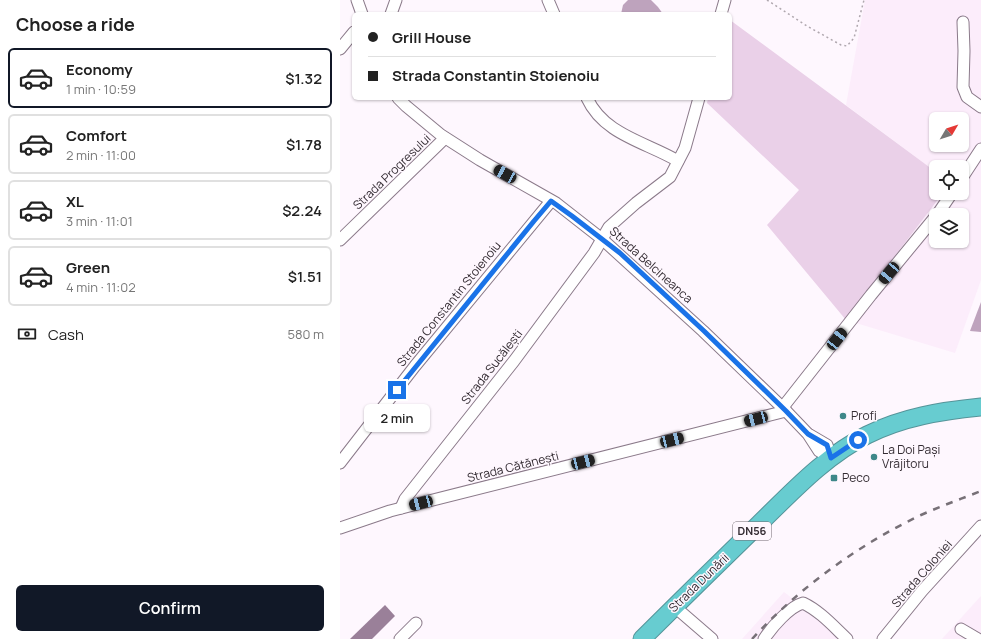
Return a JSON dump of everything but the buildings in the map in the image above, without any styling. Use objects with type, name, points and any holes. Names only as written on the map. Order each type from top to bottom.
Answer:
[{"type":"highway","name":"Strada Dunării","points":[[642,639],[814,471],[850,444],[867,435],[908,419],[927,414],[981,407]]},
{"type":"street","points":[[357,0],[361,12]]},
{"type":"street","points":[[392,12],[396,0]]},
{"type":"street","points":[[548,0],[553,12]]},
{"type":"street","points":[[722,12],[725,0]]},
{"type":"street","points":[[963,22],[963,87],[967,97],[981,107]]},
{"type":"street","points":[[340,49],[352,34]]},
{"type":"street","name":"Strada Belcineanca","points":[[400,100],[418,117],[445,138],[551,201],[602,239],[704,331],[808,434],[819,451],[831,458]]},
{"type":"street","points":[[588,100],[598,116],[614,129],[636,142],[668,155],[678,162]]},
{"type":"street","name":"Strada Sucălești","points":[[401,508],[405,499],[514,361],[594,253],[609,227],[670,177],[688,141],[698,100]]},
{"type":"street","name":"Strada Progresului","points":[[340,240],[445,138]]},
{"type":"street","points":[[969,167],[981,149]]},
{"type":"street","name":"Strada Constantin Stoienoiu","points":[[340,463],[420,360],[551,201]]},
{"type":"street","points":[[784,409],[871,295],[929,226]]},
{"type":"street","name":"Strada Cătănești","points":[[340,528],[401,508],[784,409]]},
{"type":"street","name":"Strada Coloniei","points":[[883,639],[922,591],[981,526]]},
{"type":"street","points":[[764,639],[769,631],[788,612],[798,604],[803,603],[809,606],[848,639]]},
{"type":"street","points":[[675,607],[712,639]]},
{"type":"street","points":[[400,639],[416,623]]},
{"type":"street","points":[[961,629],[978,639]]},
{"type":"path","points":[[767,0],[807,26],[841,45],[847,46],[854,38],[864,0]]},
{"type":"shaded area","points":[[628,0],[651,0],[662,12],[621,12],[623,5]]},
{"type":"shaded area","points":[[865,0],[981,0],[981,280],[955,353],[846,320],[929,211],[929,248],[969,248],[969,208],[932,208],[938,200],[969,200],[969,160],[929,160],[929,167],[846,105]]},
{"type":"shaded area","points":[[732,21],[929,167],[929,200],[938,200],[932,208],[929,208],[929,211],[846,320],[767,225],[799,190],[707,103],[708,100],[732,100]]},
{"type":"shaded area","points":[[981,302],[981,332],[970,331]]},
{"type":"shaded area","points":[[784,592],[809,611],[843,639],[742,639]]},
{"type":"shaded area","points":[[981,596],[981,639],[942,639]]},
{"type":"railway","points":[[752,639],[789,602],[830,569],[852,554],[921,515],[981,491]]},
{"type":"place","name":"Profi","points":[[843,416]]},
{"type":"place","name":"La Doi Pași Vrăjitoru","points":[[874,457]]},
{"type":"place","name":"Peco","points":[[834,478]]},
{"type":"route","points":[[397,390],[415,366],[551,201],[620,253],[704,331],[808,434],[827,445],[831,458],[858,440]]}]
